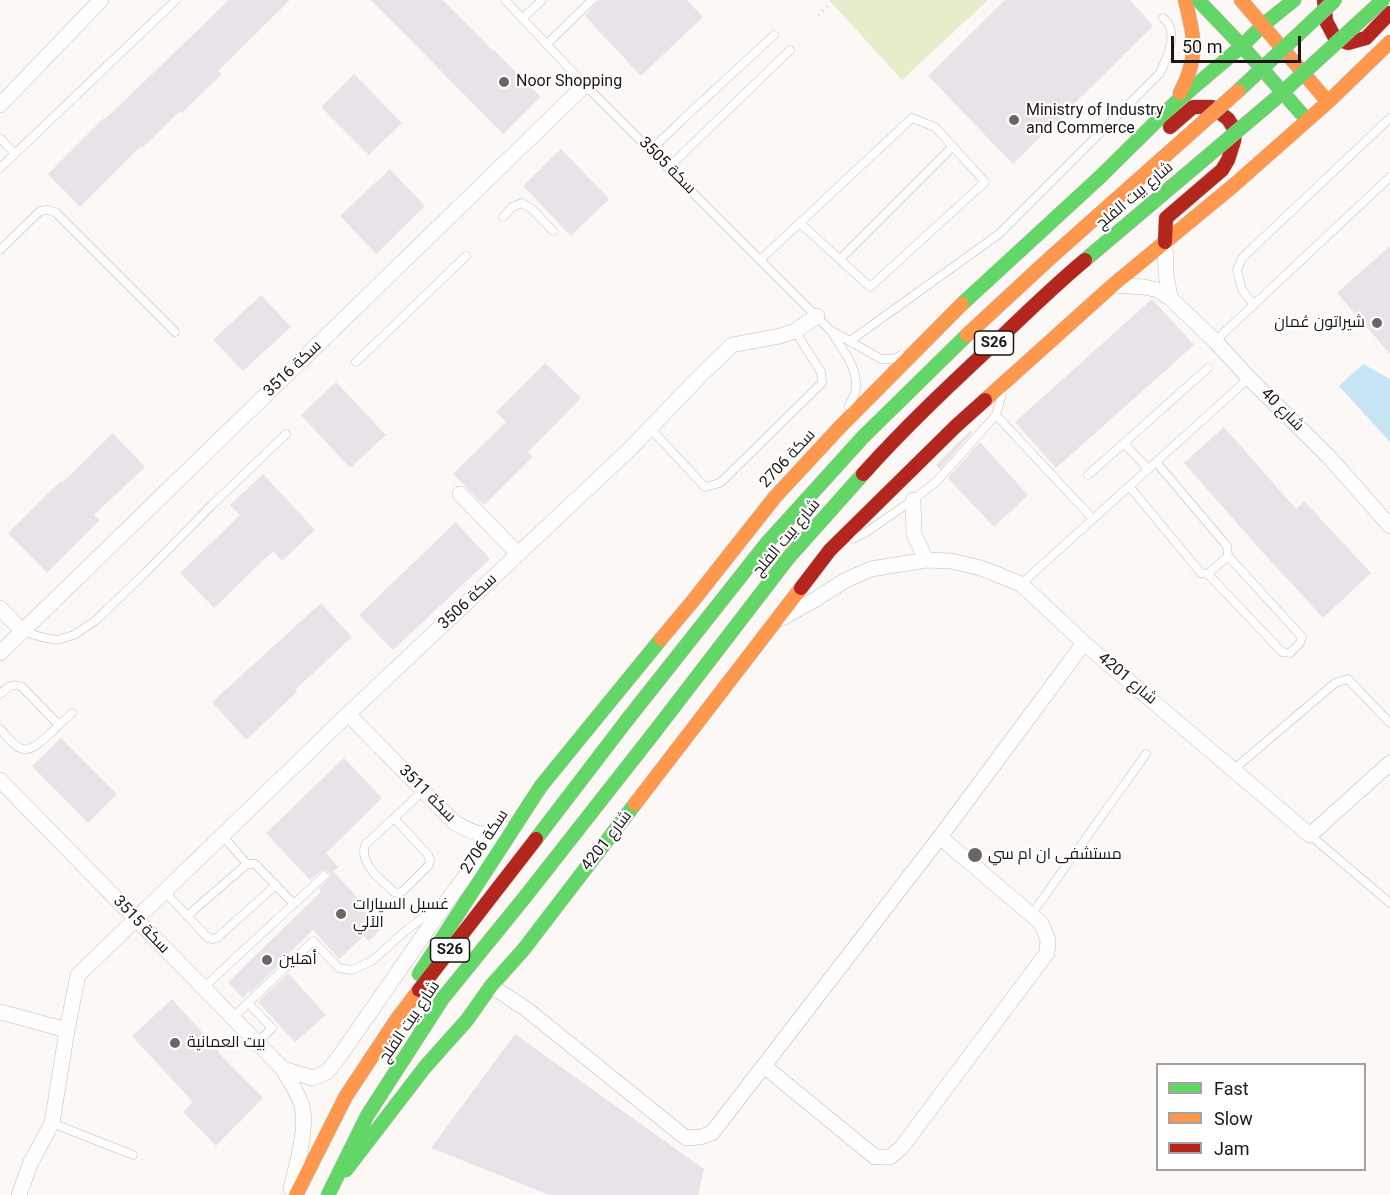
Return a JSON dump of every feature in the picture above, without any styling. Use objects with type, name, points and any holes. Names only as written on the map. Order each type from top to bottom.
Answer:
[{"type":"main road","points":[[1175,103],[1194,64],[1194,41],[1185,0]]},
{"type":"main road","points":[[1198,0],[1307,120]]},
{"type":"main road","points":[[1241,0],[1328,102]]},
{"type":"main road","name":"سكة 2706","points":[[397,1018],[420,973],[541,786],[775,497],[839,428],[978,288],[1100,177],[1175,103],[1293,0]]},
{"type":"main road","points":[[1324,0],[1326,21],[1335,38],[1348,43],[1366,38],[1390,14]]},
{"type":"main road","name":"شارع بيت الفلج","points":[[296,1195],[346,1096],[397,1018],[767,543],[863,437],[945,355],[1256,75],[1335,0]]},
{"type":"main road","name":"شارع بيت الفلج","points":[[330,1191],[367,1116],[443,998],[533,888],[789,557],[881,454],[1066,276],[1274,100],[1383,0]]},
{"type":"main road","points":[[774,622],[830,550],[956,426],[1113,285],[1234,185],[1328,102],[1390,42]]},
{"type":"main road","points":[[1100,177],[1126,164],[1192,107],[1212,107],[1228,119],[1235,130],[1228,160],[1222,170],[1166,218],[1165,242]]},
{"type":"main road","name":"شارع 4201","points":[[330,1191],[425,1067],[467,1020],[491,986],[524,949],[774,622]]},
{"type":"street","points":[[0,105],[101,0]]},
{"type":"street","name":"سكة 3516","points":[[0,653],[585,85]]},
{"type":"street","points":[[1165,242],[1170,298]]},
{"type":"street","name":"40 شارع","points":[[1113,285],[1158,290],[1170,298],[1329,457],[1390,526]]},
{"type":"street","name":"سكة 3506","points":[[19,1195],[31,1162],[52,1124],[78,975],[348,714],[631,448],[732,345],[750,343],[795,331],[816,316]]},
{"type":"street","points":[[460,494],[518,554]]},
{"type":"street","points":[[914,500],[914,534],[926,560]]},
{"type":"street","name":"شارع 4201","points":[[774,622],[844,581],[871,569],[926,560],[951,561],[981,568],[1021,584],[1084,643],[1310,835]]},
{"type":"street","points":[[0,609],[22,631]]},
{"type":"street","points":[[491,986],[525,1008],[686,1138],[712,1133],[940,837],[1084,643]]},
{"type":"street","name":"سكة 3511","points":[[348,714],[455,823],[475,834],[490,834],[504,826]]},
{"type":"street","points":[[1310,835],[1390,763]]},
{"type":"street","name":"سكة 3515","points":[[0,780],[283,1069],[302,1103],[304,1117],[301,1145],[289,1195]]},
{"type":"street","points":[[504,826],[541,786]]},
{"type":"street","name":"سكة 3515","points":[[283,1069],[313,1078],[327,1072],[450,897],[504,826]]},
{"type":"street","points":[[764,1066],[875,1157],[890,1157],[901,1148],[1047,953],[1048,940],[1041,923],[940,837]]},
{"type":"street","points":[[0,1012],[67,1029]]},
{"type":"lane","points":[[0,168],[176,0]]},
{"type":"lane","points":[[522,19],[542,0]]},
{"type":"lane","points":[[547,44],[592,0]]},
{"type":"lane","name":"سكة 3505","points":[[510,2],[522,19],[585,85],[830,330],[849,360],[855,377],[855,392],[839,428]]},
{"type":"lane","points":[[850,342],[999,234],[1160,73],[1169,54],[1171,39],[1169,26],[1163,18]]},
{"type":"lane","points":[[651,150],[774,34]]},
{"type":"lane","points":[[668,168],[790,50]]},
{"type":"lane","points":[[760,260],[912,118],[935,127],[986,182],[870,287],[800,223]]},
{"type":"lane","points":[[1254,305],[1242,290],[1237,270],[1242,258],[1390,118]]},
{"type":"lane","points":[[0,138],[15,154]]},
{"type":"lane","points":[[840,260],[952,146]]},
{"type":"lane","points":[[1215,341],[1390,177]]},
{"type":"lane","points":[[503,217],[512,207],[522,203],[532,209],[553,231]]},
{"type":"lane","points":[[0,250],[40,211],[55,212],[175,332]]},
{"type":"lane","points":[[356,362],[466,256]]},
{"type":"lane","name":"سكة 3505","points":[[830,330],[881,359],[894,358],[923,345]]},
{"type":"lane","points":[[650,429],[705,487],[720,483],[822,383],[821,372],[795,331]]},
{"type":"lane","points":[[1088,475],[1208,368]]},
{"type":"lane","points":[[1021,584],[1249,378]]},
{"type":"lane","points":[[830,550],[866,533],[937,481],[996,415],[1006,382]]},
{"type":"lane","points":[[996,415],[1093,519]]},
{"type":"lane","points":[[22,631],[57,640],[74,635],[95,621],[286,434]]},
{"type":"lane","points":[[1124,443],[1148,469]]},
{"type":"lane","points":[[1129,486],[1201,573],[1208,574],[1282,652],[1290,653],[1300,643],[1302,637],[1228,555],[1227,546],[1156,462]]},
{"type":"lane","points":[[1208,574],[1228,555]]},
{"type":"lane","points":[[1233,770],[1335,683],[1341,681],[1348,679],[1390,723]]},
{"type":"lane","points":[[0,694],[16,684],[22,687],[59,725]]},
{"type":"lane","points":[[0,729],[19,748],[30,748],[72,713]]},
{"type":"lane","points":[[1031,915],[1146,754]]},
{"type":"lane","points":[[394,818],[430,860],[429,865],[403,891],[398,893],[394,892],[369,868],[363,858],[363,852],[365,845],[394,818],[423,791]]},
{"type":"lane","points":[[222,835],[247,864]]},
{"type":"lane","points":[[1310,835],[1390,903]]},
{"type":"lane","points":[[187,916],[247,864],[255,864],[294,904]]},
{"type":"lane","points":[[204,988],[324,876]]},
{"type":"lane","points":[[164,891],[208,938],[213,939],[276,885]]},
{"type":"lane","points":[[232,1018],[313,941],[339,968],[352,970],[372,961],[404,932],[450,897]]},
{"type":"lane","points":[[248,1003],[273,1028],[257,1043]]},
{"type":"lane","points":[[52,1124],[133,1155]]},
{"type":"path","points":[[818,15],[834,0]]},
{"type":"green space","points":[[829,0],[988,0],[902,80]]},
{"type":"water","points":[[1363,364],[1390,379],[1390,442],[1339,386]]},
{"type":"building","points":[[229,0],[290,0],[218,71],[222,74],[182,113],[180,111],[142,148],[141,146],[80,207],[48,174]]},
{"type":"building","points":[[371,0],[443,0],[541,97],[503,134]]},
{"type":"building","points":[[599,0],[687,0],[703,17],[641,76],[585,16]]},
{"type":"building","name":"Ministry of Industry and Commerce","points":[[1005,0],[1130,0],[1153,26],[1013,164],[928,76]]},
{"type":"building","points":[[354,74],[402,123],[369,155],[321,107]]},
{"type":"building","points":[[561,149],[609,199],[571,236],[523,186]]},
{"type":"building","points":[[390,169],[425,206],[376,254],[340,216]]},
{"type":"building","name":"شيراتون عُمان","points":[[1390,246],[1390,354],[1337,293]]},
{"type":"building","points":[[261,295],[291,327],[243,371],[213,340]]},
{"type":"building","points":[[1152,299],[1194,345],[1056,468],[1015,422]]},
{"type":"building","points":[[545,363],[581,398],[528,452],[533,457],[484,505],[453,474],[506,422],[496,412]]},
{"type":"building","points":[[336,382],[386,435],[350,468],[301,415]]},
{"type":"building","points":[[1224,427],[1296,509],[1304,501],[1371,573],[1323,618],[1184,463]]},
{"type":"building","points":[[970,431],[972,433],[940,469],[936,465]]},
{"type":"building","points":[[113,433],[145,467],[94,515],[100,520],[47,573],[8,533]]},
{"type":"building","points":[[980,442],[1028,495],[994,527],[948,478]]},
{"type":"building","points":[[263,474],[315,530],[282,561],[273,551],[214,608],[180,573],[240,515],[230,505]]},
{"type":"building","points":[[456,522],[490,559],[393,650],[359,615]]},
{"type":"building","points":[[321,603],[352,637],[246,740],[212,702]]},
{"type":"building","points":[[61,738],[117,794],[88,823],[32,766]]},
{"type":"building","points":[[344,758],[382,798],[326,853],[338,867],[333,871],[361,901],[358,904],[381,929],[369,941],[364,936],[339,959],[313,930],[243,998],[228,982],[321,892],[319,889],[330,877],[329,872],[323,870],[310,880],[266,833]]},
{"type":"building","points":[[288,973],[326,1015],[295,1042],[258,1002]]},
{"type":"building","points":[[172,999],[218,1052],[263,1098],[216,1146],[183,1112],[193,1102],[132,1036]]},
{"type":"building","points":[[515,1034],[704,1169],[698,1195],[549,1195],[431,1148]]},
{"type":"traffic: fast","points":[[1198,0],[1307,120]]},
{"type":"traffic: fast","points":[[962,304],[1100,177],[1175,103],[1294,0]]},
{"type":"traffic: fast","points":[[1238,91],[1335,0]]},
{"type":"traffic: fast","points":[[1085,260],[1274,100],[1383,0]]},
{"type":"traffic: fast","points":[[627,720],[767,543],[863,437],[967,335]]},
{"type":"traffic: fast","points":[[653,734],[789,557],[863,474]]},
{"type":"traffic: fast","points":[[419,974],[541,786],[661,639]]},
{"type":"traffic: fast","points":[[536,839],[627,720]]},
{"type":"traffic: fast","points":[[328,1195],[367,1116],[443,998],[653,734]]},
{"type":"traffic: fast","points":[[346,1170],[425,1067],[467,1020],[491,986],[524,949],[635,804]]},
{"type":"traffic: slow","points":[[1180,93],[1193,58],[1193,37],[1185,0]]},
{"type":"traffic: slow","points":[[1241,0],[1328,102]]},
{"type":"traffic: slow","points":[[985,400],[1113,285],[1234,185],[1328,102],[1390,42]]},
{"type":"traffic: slow","points":[[967,335],[1238,91]]},
{"type":"traffic: slow","points":[[661,639],[775,497],[839,428],[962,304]]},
{"type":"traffic: slow","points":[[635,804],[801,588]]},
{"type":"traffic: slow","points":[[296,1195],[346,1096],[419,990]]},
{"type":"traffic: jam","points":[[1324,0],[1326,21],[1335,38],[1348,43],[1366,38],[1390,13]]},
{"type":"traffic: jam","points":[[1165,242],[1166,218],[1222,170],[1228,160],[1235,130],[1228,119],[1212,107],[1193,107],[1170,127]]},
{"type":"traffic: jam","points":[[863,474],[945,390],[1085,260]]},
{"type":"traffic: jam","points":[[801,588],[830,550],[985,400]]},
{"type":"traffic: jam","points":[[419,990],[536,839]]},
{"type":"place","name":"Noor Shopping","points":[[504,82]]},
{"type":"place","name":"Ministry of Industry and Commerce","points":[[1014,120]]},
{"type":"place","name":"شيراتون عُمان","points":[[1377,323]]},
{"type":"place","name":"مستشفى ان ام سي","points":[[975,855]]},
{"type":"place","name":"غسيل السيارات الآلي","points":[[341,914]]},
{"type":"place","name":"أهلين","points":[[267,960]]},
{"type":"place","name":"بيت العمانية","points":[[175,1043]]}]
